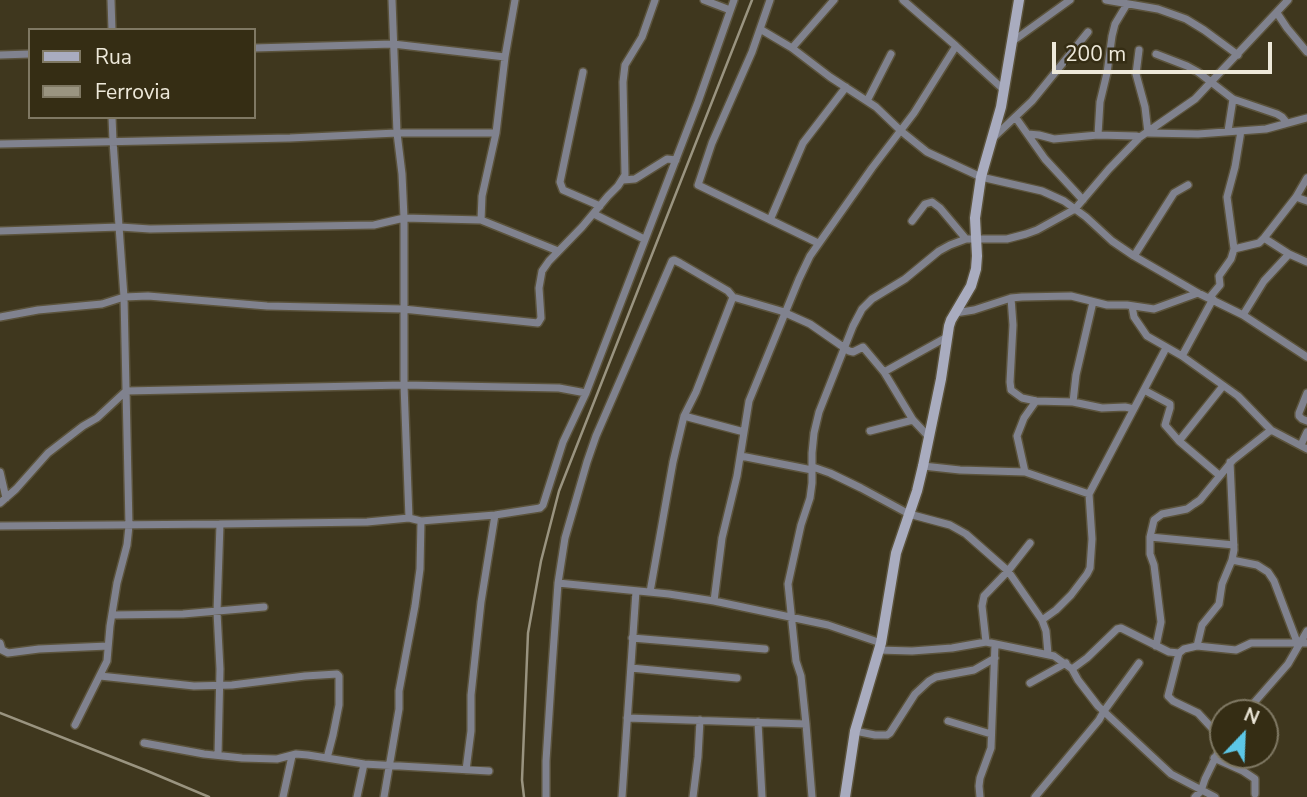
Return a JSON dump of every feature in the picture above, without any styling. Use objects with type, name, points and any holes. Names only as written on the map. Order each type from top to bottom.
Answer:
[{"type":"street","points":[[111,0],[112,28]]},
{"type":"street","points":[[392,0],[397,133],[404,218],[404,385],[409,518]]},
{"type":"street","points":[[481,220],[482,196],[496,134],[515,0]]},
{"type":"street","points":[[0,317],[38,310],[102,304],[124,297],[148,296],[267,306],[403,309],[538,323],[542,308],[542,271],[625,176],[625,65],[642,37],[655,0]]},
{"type":"street","points":[[704,0],[730,10]]},
{"type":"street","points":[[0,526],[367,522],[409,518],[421,521],[495,516],[540,508],[563,442],[586,393],[676,160],[734,0]]},
{"type":"street","points":[[770,0],[698,185],[818,243]]},
{"type":"street","points":[[792,48],[834,0]]},
{"type":"street","points":[[903,0],[1004,90]]},
{"type":"street","points":[[845,797],[855,731],[879,646],[892,568],[923,466],[951,320],[971,286],[976,269],[971,239],[981,177],[1004,90],[1018,0]]},
{"type":"street","points":[[1013,41],[1070,0]]},
{"type":"street","points":[[1107,0],[1127,4],[1148,3],[1186,19],[1238,55]]},
{"type":"street","points":[[811,797],[806,724],[788,584],[810,498],[814,433],[819,412],[853,326],[866,304],[905,279],[950,244],[971,239],[1007,239],[1037,230],[1075,209],[1109,169],[1144,135],[1195,99],[1288,0]]},
{"type":"street","points":[[1098,135],[1100,102],[1112,36],[1115,24],[1127,4]]},
{"type":"street","points":[[1277,13],[1307,52]]},
{"type":"street","points":[[760,29],[876,107],[927,152],[981,177],[1042,191],[1064,201],[1134,256],[1242,315],[1307,357]]},
{"type":"street","points":[[993,138],[1032,101],[1088,32]]},
{"type":"street","points":[[256,48],[393,44],[505,57]]},
{"type":"street","points":[[714,601],[722,538],[741,456],[749,401],[785,313],[818,243],[901,131],[956,46]]},
{"type":"street","points":[[1139,50],[1136,74],[1144,107],[1144,135]]},
{"type":"street","points":[[0,55],[28,54]]},
{"type":"street","points":[[867,101],[891,54]]},
{"type":"street","points":[[1156,54],[1187,66],[1233,99],[1277,114],[1287,124]]},
{"type":"street","points":[[583,72],[560,181],[563,190],[600,206]]},
{"type":"street","points":[[771,220],[803,143],[846,86]]},
{"type":"street","points":[[1228,131],[1233,99]]},
{"type":"street","points":[[1016,117],[1045,159],[1083,200]]},
{"type":"street","points":[[1028,134],[1054,139],[1098,135],[1198,134],[1266,129],[1307,118]]},
{"type":"street","points":[[75,725],[105,667],[117,583],[129,526],[124,297],[112,119]]},
{"type":"street","points":[[1182,356],[1220,285],[1219,276],[1231,259],[1234,249],[1227,197],[1241,131]]},
{"type":"street","points":[[0,144],[397,133],[496,134]]},
{"type":"street","points":[[623,180],[635,179],[667,159],[676,160]]},
{"type":"street","points":[[1234,249],[1259,243],[1296,197],[1307,178]]},
{"type":"street","points":[[1134,256],[1174,193],[1188,185]]},
{"type":"street","points":[[1296,197],[1307,201]]},
{"type":"street","points":[[912,221],[925,204],[932,202],[971,239]]},
{"type":"street","points":[[594,214],[644,239]]},
{"type":"street","points":[[0,230],[374,225],[404,218],[481,220],[558,251]]},
{"type":"street","points":[[1264,238],[1307,262]]},
{"type":"street","points":[[1242,315],[1264,281],[1289,254]]},
{"type":"street","points":[[546,797],[558,583],[565,538],[596,436],[672,261],[728,291],[733,297],[785,313],[820,330],[844,348],[853,352],[863,348],[884,372],[913,420],[929,437]]},
{"type":"street","points":[[955,313],[1011,298],[1071,296],[1107,305],[1154,309],[1198,293]]},
{"type":"street","points":[[650,592],[684,416],[696,393],[733,297]]},
{"type":"street","points":[[1011,298],[1011,390],[1022,398],[1036,401],[1134,409]]},
{"type":"street","points":[[1073,402],[1076,375],[1093,302]]},
{"type":"street","points":[[1132,306],[1134,317],[1147,336],[1182,356],[1244,401],[1271,430],[1304,447],[1307,432]]},
{"type":"street","points":[[884,372],[947,337]]},
{"type":"street","points":[[1042,620],[1071,595],[1090,568],[1092,539],[1089,494],[1166,348]]},
{"type":"street","points":[[3,501],[48,453],[97,418],[126,391],[404,385],[559,388],[586,393]]},
{"type":"street","points":[[1179,440],[1223,386]]},
{"type":"street","points":[[1144,390],[1170,404],[1164,425],[1219,475]]},
{"type":"street","points":[[1307,393],[1299,413],[1302,419],[1307,421]]},
{"type":"street","points":[[1025,472],[1017,436],[1024,418],[1036,401]]},
{"type":"street","points":[[684,416],[744,432]]},
{"type":"street","points":[[870,431],[913,420]]},
{"type":"street","points":[[1156,646],[1161,622],[1154,565],[1150,554],[1154,520],[1162,514],[1194,505],[1230,462],[1271,430]]},
{"type":"street","points":[[741,456],[830,473],[909,514],[960,529],[1008,572],[1042,620],[1048,654]]},
{"type":"street","points":[[1197,646],[1202,625],[1219,604],[1222,584],[1232,560],[1234,545],[1230,462]]},
{"type":"street","points":[[923,466],[1025,472],[1089,494]]},
{"type":"street","points":[[0,472],[3,501]]},
{"type":"street","points":[[466,769],[481,602],[495,516]]},
{"type":"street","points":[[384,797],[420,569],[421,521]]},
{"type":"street","points":[[218,755],[217,612],[220,524]]},
{"type":"street","points":[[1150,537],[1234,545]]},
{"type":"street","points":[[986,642],[982,601],[984,596],[1008,572],[1030,543]]},
{"type":"street","points":[[1232,560],[1257,565],[1268,572],[1301,642]]},
{"type":"street","points":[[558,583],[714,601],[828,625],[879,646],[912,651],[986,642],[1026,652],[1048,654],[1066,663],[1104,711],[1171,774],[1198,794],[1215,797]]},
{"type":"street","points":[[622,797],[636,591]]},
{"type":"street","points":[[112,615],[217,612],[264,607]]},
{"type":"street","points":[[1072,669],[1119,629],[1170,652],[1179,653]]},
{"type":"street","points":[[1257,699],[1288,664],[1307,631]]},
{"type":"street","points":[[632,638],[765,649]]},
{"type":"street","points":[[1209,725],[1198,713],[1168,696],[1179,653],[1197,646],[1236,650],[1251,643],[1301,642]]},
{"type":"street","points":[[0,643],[2,650],[8,653],[108,646]]},
{"type":"street","points":[[980,797],[980,778],[991,748],[995,644]]},
{"type":"street","points":[[855,731],[874,736],[887,735],[915,694],[929,681],[936,677],[974,670],[995,658]]},
{"type":"street","points":[[1030,683],[1066,663]]},
{"type":"street","points":[[1035,797],[1099,720],[1139,663]]},
{"type":"street","points":[[631,668],[737,678]]},
{"type":"street","points":[[100,676],[194,687],[337,674],[339,705],[327,758]]},
{"type":"street","points":[[627,718],[806,724]]},
{"type":"street","points":[[693,797],[700,720]]},
{"type":"street","points":[[948,721],[991,734]]},
{"type":"street","points":[[758,722],[762,797]]},
{"type":"street","points":[[144,743],[242,758],[277,759],[308,755],[364,764],[489,771]]},
{"type":"street","points":[[283,797],[292,755]]},
{"type":"street","points":[[357,797],[364,764]]},
{"type":"street","points":[[1198,794],[1209,769]]},
{"type":"street","points":[[1239,769],[1255,779],[1255,794]]},
{"type":"railway","points":[[524,797],[522,780],[528,633],[541,561],[559,491],[752,0]]},
{"type":"railway","points":[[0,713],[209,797]]}]
